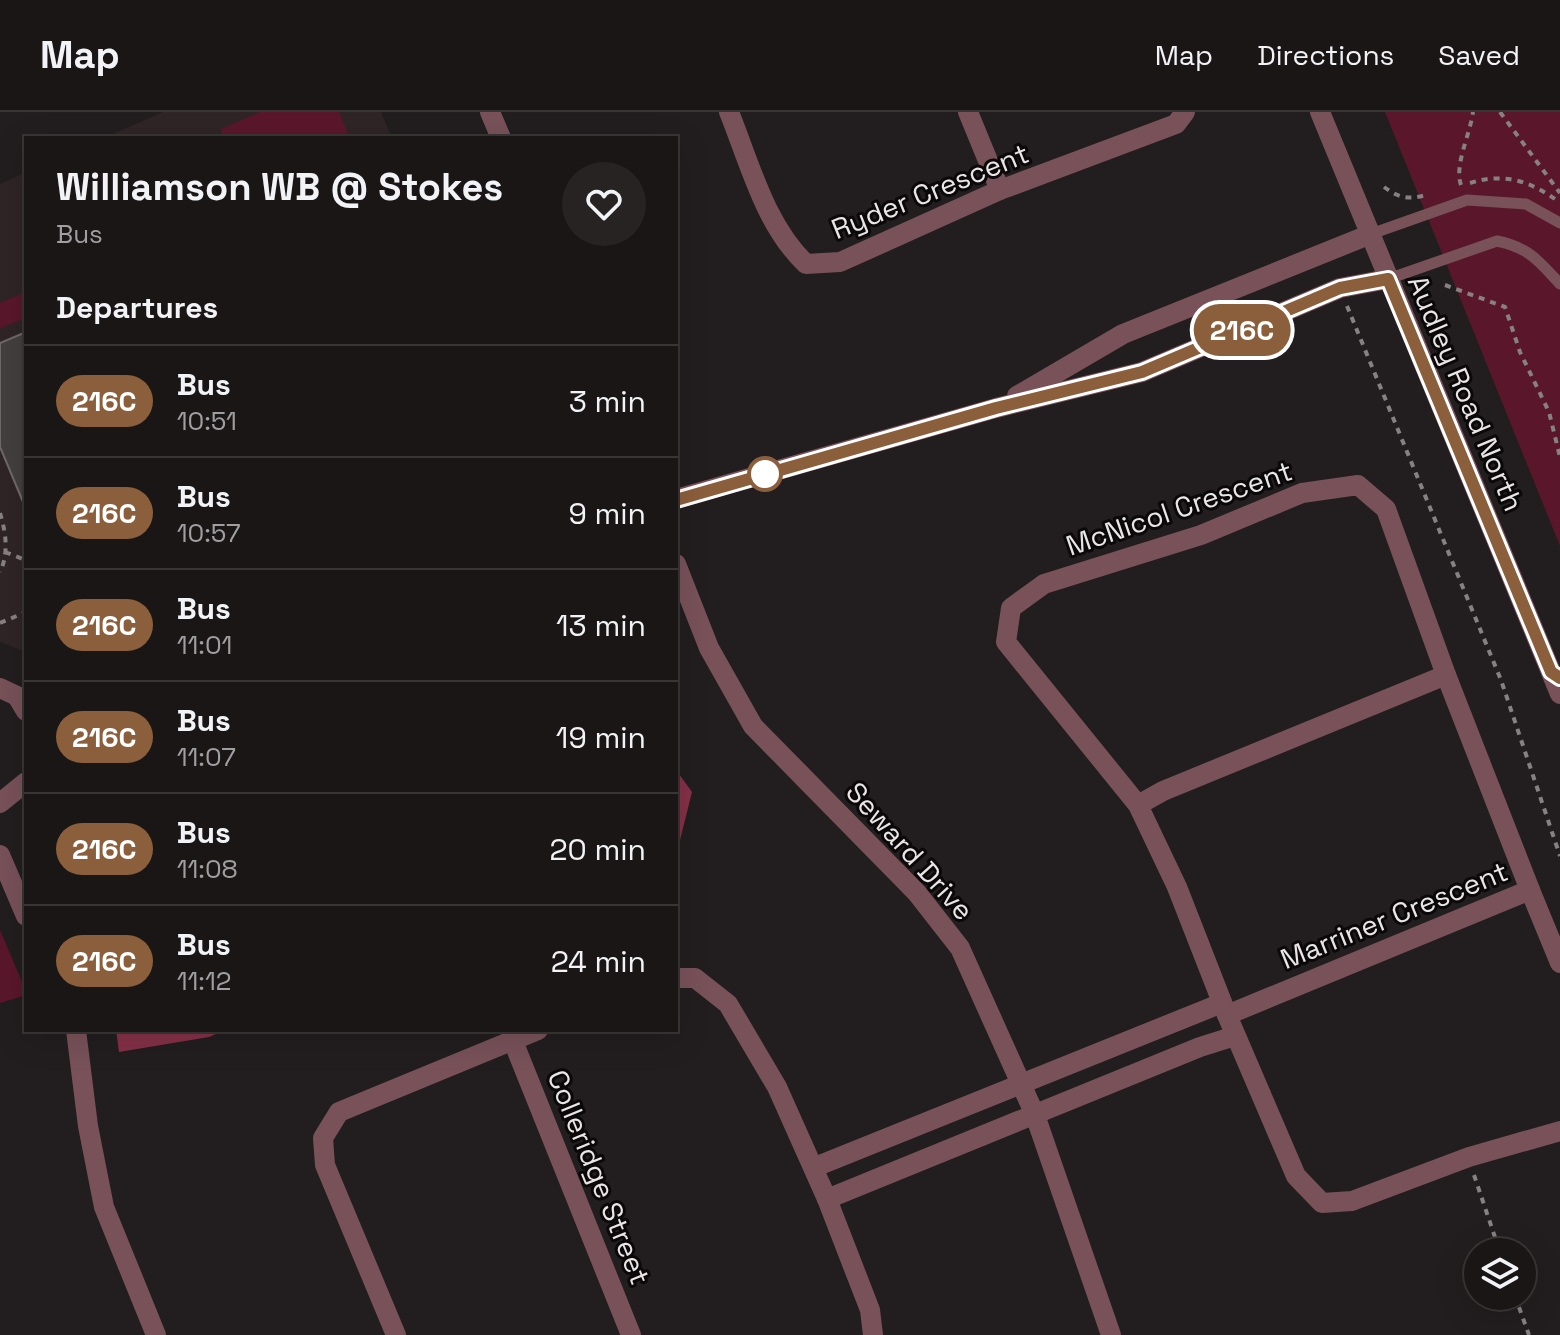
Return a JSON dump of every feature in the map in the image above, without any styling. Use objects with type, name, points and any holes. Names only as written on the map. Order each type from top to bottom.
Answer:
[{"type":"street","points":[[490,112],[500,136]]},
{"type":"street","name":"Ryder Crescent","points":[[729,112],[776,228],[789,248],[806,264],[840,262],[1000,190],[1176,124],[1185,112]]},
{"type":"street","points":[[968,112],[1000,190]]},
{"type":"street","name":"Audley Road North","points":[[1320,112],[1555,675],[1560,694]]},
{"type":"street","points":[[996,408],[1123,334],[1371,234]]},
{"type":"street","points":[[678,498],[996,408],[1142,372],[1340,288],[1388,279]]},
{"type":"street","name":"McNicol Crescent","points":[[1224,1009],[1177,887],[1138,805],[1006,642],[1011,608],[1044,584],[1201,535],[1302,493],[1358,485],[1386,509],[1446,675],[1530,890]]},
{"type":"street","name":"Seward Drive","points":[[678,569],[709,648],[753,726],[917,893],[960,948],[1035,1115],[1111,1335]]},
{"type":"street","points":[[1138,805],[1163,791],[1446,675]]},
{"type":"street","points":[[0,803],[24,789]]},
{"type":"street","points":[[0,855],[24,911]]},
{"type":"street","name":"Marriner Crescent","points":[[815,1167],[1020,1085],[1530,890],[1560,963]]},
{"type":"street","points":[[678,978],[695,978],[728,1004],[777,1087],[815,1167],[870,1310],[873,1335]]},
{"type":"street","points":[[1224,1009],[1296,1176],[1322,1203],[1352,1201],[1469,1157],[1560,1131]]},
{"type":"street","points":[[76,1032],[88,1126],[104,1207],[156,1335]]},
{"type":"street","points":[[396,1335],[325,1165],[323,1138],[339,1112],[533,1032]]},
{"type":"street","points":[[827,1199],[1200,1047],[1235,1036]]},
{"type":"street","name":"Colleridge Street","points":[[513,1041],[631,1335]]},
{"type":"lane","points":[[1371,234],[1467,200],[1526,204],[1560,223]]},
{"type":"lane","points":[[1388,279],[1497,241],[1514,244],[1530,252],[1560,284]]},
{"type":"path","points":[[1473,112],[1470,135],[1461,155],[1459,186],[1490,177],[1519,181],[1531,184],[1560,202]]},
{"type":"path","points":[[1500,112],[1560,193]]},
{"type":"path","points":[[1384,187],[1395,195],[1410,199],[1435,192]]},
{"type":"path","points":[[1445,285],[1505,307],[1520,352],[1549,412],[1560,457]]},
{"type":"path","points":[[1340,288],[1501,680],[1560,856]]},
{"type":"path","points":[[0,513],[6,540],[0,572]]},
{"type":"path","points":[[5,552],[24,562]]},
{"type":"path","points":[[0,623],[24,613]]},
{"type":"path","points":[[1469,1157],[1495,1238]]},
{"type":"path","points":[[1520,1310],[1529,1335]]},
{"type":"shaded area","points":[[163,112],[381,112],[391,136],[109,136]]},
{"type":"shaded area","points":[[260,112],[339,112],[349,136],[223,136],[221,129]]},
{"type":"shaded area","points":[[1385,112],[1560,112],[1560,546]]},
{"type":"shaded area","points":[[24,173],[24,651],[0,642],[0,184]]},
{"type":"shaded area","points":[[24,293],[24,319],[0,328],[0,303]]},
{"type":"shaded area","points":[[678,773],[692,792],[678,845]]},
{"type":"shaded area","points":[[0,930],[24,986],[24,996],[0,1003]]},
{"type":"shaded area","points":[[116,1032],[220,1032],[209,1037],[119,1052]]},
{"type":"building","points":[[24,333],[24,504],[0,447],[0,343]]},
{"type":"bus line","name":"216C","points":[[678,499],[996,408],[1142,372],[1340,288],[1388,279],[1551,672],[1560,678]]}]
